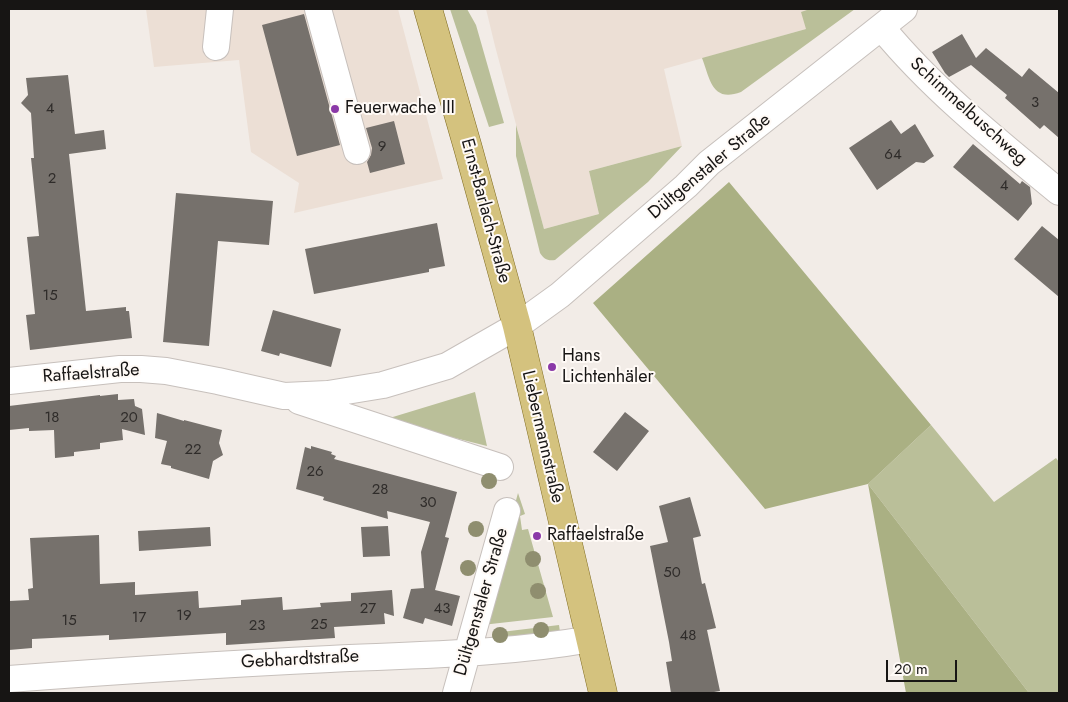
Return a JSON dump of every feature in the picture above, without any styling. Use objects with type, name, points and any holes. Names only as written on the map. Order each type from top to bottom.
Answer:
[{"type":"main road","name":"Ernst-Barlach-Straße","points":[[428,9],[516,326]]},
{"type":"main road","name":"Liebermannstraße","points":[[516,326],[603,693]]},
{"type":"street","points":[[216,47],[220,9]]},
{"type":"street","points":[[318,9],[356,151]]},
{"type":"street","name":"Dültgenstaler Straße","points":[[516,326],[579,278],[686,186],[709,163],[904,9]]},
{"type":"street","name":"Schimmelbuschweg","points":[[882,28],[899,48],[975,123],[1059,192]]},
{"type":"street","name":"Raffaelstraße","points":[[9,381],[120,368],[166,371],[284,396],[328,394],[383,385],[447,366],[516,326]]},
{"type":"street","points":[[284,396],[500,467]]},
{"type":"street","name":"Dültgenstaler Straße","points":[[456,693],[508,511]]},
{"type":"street","name":"Gebhardtstraße","points":[[9,679],[216,664],[467,652],[567,644],[591,639]]},
{"type":"shaded area","name":"Feuerwache III","points":[[146,9],[398,9],[443,179],[294,213],[299,183],[251,152],[239,60],[154,67]]},
{"type":"shaded area","points":[[486,9],[842,9],[806,29],[664,69],[682,146],[589,171],[599,214],[544,229]]},
{"type":"green space","points":[[450,9],[467,9],[476,25],[504,123],[489,127]]},
{"type":"green space","points":[[810,9],[855,9],[741,92],[731,95],[718,92],[710,81],[702,58],[806,29],[801,12]]},
{"type":"green space","points":[[516,125],[544,229],[599,214],[589,171],[682,146],[648,182],[555,260],[548,260],[540,253],[516,156]]},
{"type":"green space","points":[[729,182],[931,425],[868,484],[765,509],[593,303]]},
{"type":"green space","points":[[475,392],[487,446],[383,420]]},
{"type":"green space","points":[[931,425],[994,502],[1056,458],[1059,462],[1059,693],[1029,693],[868,484]]},
{"type":"green space","points":[[868,484],[1029,693],[906,693]]},
{"type":"green space","points":[[518,493],[525,514],[520,516],[522,530],[528,529],[553,617],[482,625]]},
{"type":"green space","points":[[559,625],[561,639],[490,643],[493,633]]},
{"type":"building","points":[[304,14],[340,145],[297,156],[262,25]]},
{"type":"building","points":[[962,34],[976,58],[986,48],[1022,77],[1029,68],[1059,93],[1059,138],[1044,125],[1040,129],[1005,98],[1007,95],[971,65],[949,77],[945,73],[932,52]]},
{"type":"building","points":[[68,75],[75,134],[104,130],[106,149],[69,154],[86,311],[126,307],[126,311],[129,311],[132,338],[30,350],[26,315],[35,314],[27,237],[39,236],[31,158],[34,158],[31,113],[21,103],[28,95],[26,78]]},
{"type":"building","points":[[891,120],[901,134],[915,124],[934,156],[924,163],[916,162],[877,190],[849,148]]},
{"type":"building","points":[[394,121],[405,164],[370,173],[367,162],[372,148],[366,128]]},
{"type":"building","points":[[973,144],[1020,184],[1022,181],[1030,187],[1032,204],[1018,221],[953,167]]},
{"type":"building","points":[[176,193],[273,201],[269,245],[218,241],[209,346],[163,342]]},
{"type":"building","points":[[437,223],[445,266],[429,269],[429,272],[314,294],[305,249]]},
{"type":"building","points":[[1042,226],[1059,240],[1059,297],[1014,259]]},
{"type":"building","points":[[273,310],[341,329],[331,367],[280,353],[279,356],[261,351]]},
{"type":"building","points":[[118,394],[118,400],[134,399],[135,406],[142,409],[145,435],[122,429],[123,440],[100,443],[100,449],[74,452],[74,456],[55,458],[54,430],[29,431],[29,428],[9,430],[9,406]]},
{"type":"building","points":[[625,412],[649,431],[617,471],[593,452]]},
{"type":"building","points":[[157,413],[222,430],[219,443],[223,455],[213,461],[209,479],[161,464],[167,441],[155,438]]},
{"type":"building","points":[[311,446],[332,452],[331,454],[336,456],[334,459],[457,492],[445,537],[449,538],[435,590],[460,596],[452,626],[425,618],[423,624],[403,618],[411,589],[424,588],[421,552],[430,522],[387,511],[388,519],[323,500],[324,497],[296,489],[305,447],[311,449]]},
{"type":"building","points":[[690,497],[701,536],[693,538],[702,584],[705,583],[716,628],[707,630],[720,691],[708,693],[671,693],[666,662],[672,661],[650,546],[668,542],[659,506]]},
{"type":"building","points":[[388,526],[390,556],[363,557],[361,527]]},
{"type":"building","points":[[210,527],[211,546],[139,551],[138,531]]},
{"type":"building","points":[[99,535],[100,584],[135,582],[135,595],[198,591],[199,608],[241,605],[241,600],[282,597],[283,610],[321,607],[320,603],[351,601],[351,593],[392,590],[394,616],[384,613],[385,624],[334,627],[335,638],[226,645],[226,633],[109,640],[109,635],[32,639],[32,648],[9,650],[9,601],[29,600],[28,589],[33,588],[30,538]]},
{"type":"place","name":"Feuerwache III","points":[[335,109]]},
{"type":"place","name":"Hans Lichtenhäler","points":[[552,367]]},
{"type":"place","name":"Raffaelstraße","points":[[537,536]]}]
